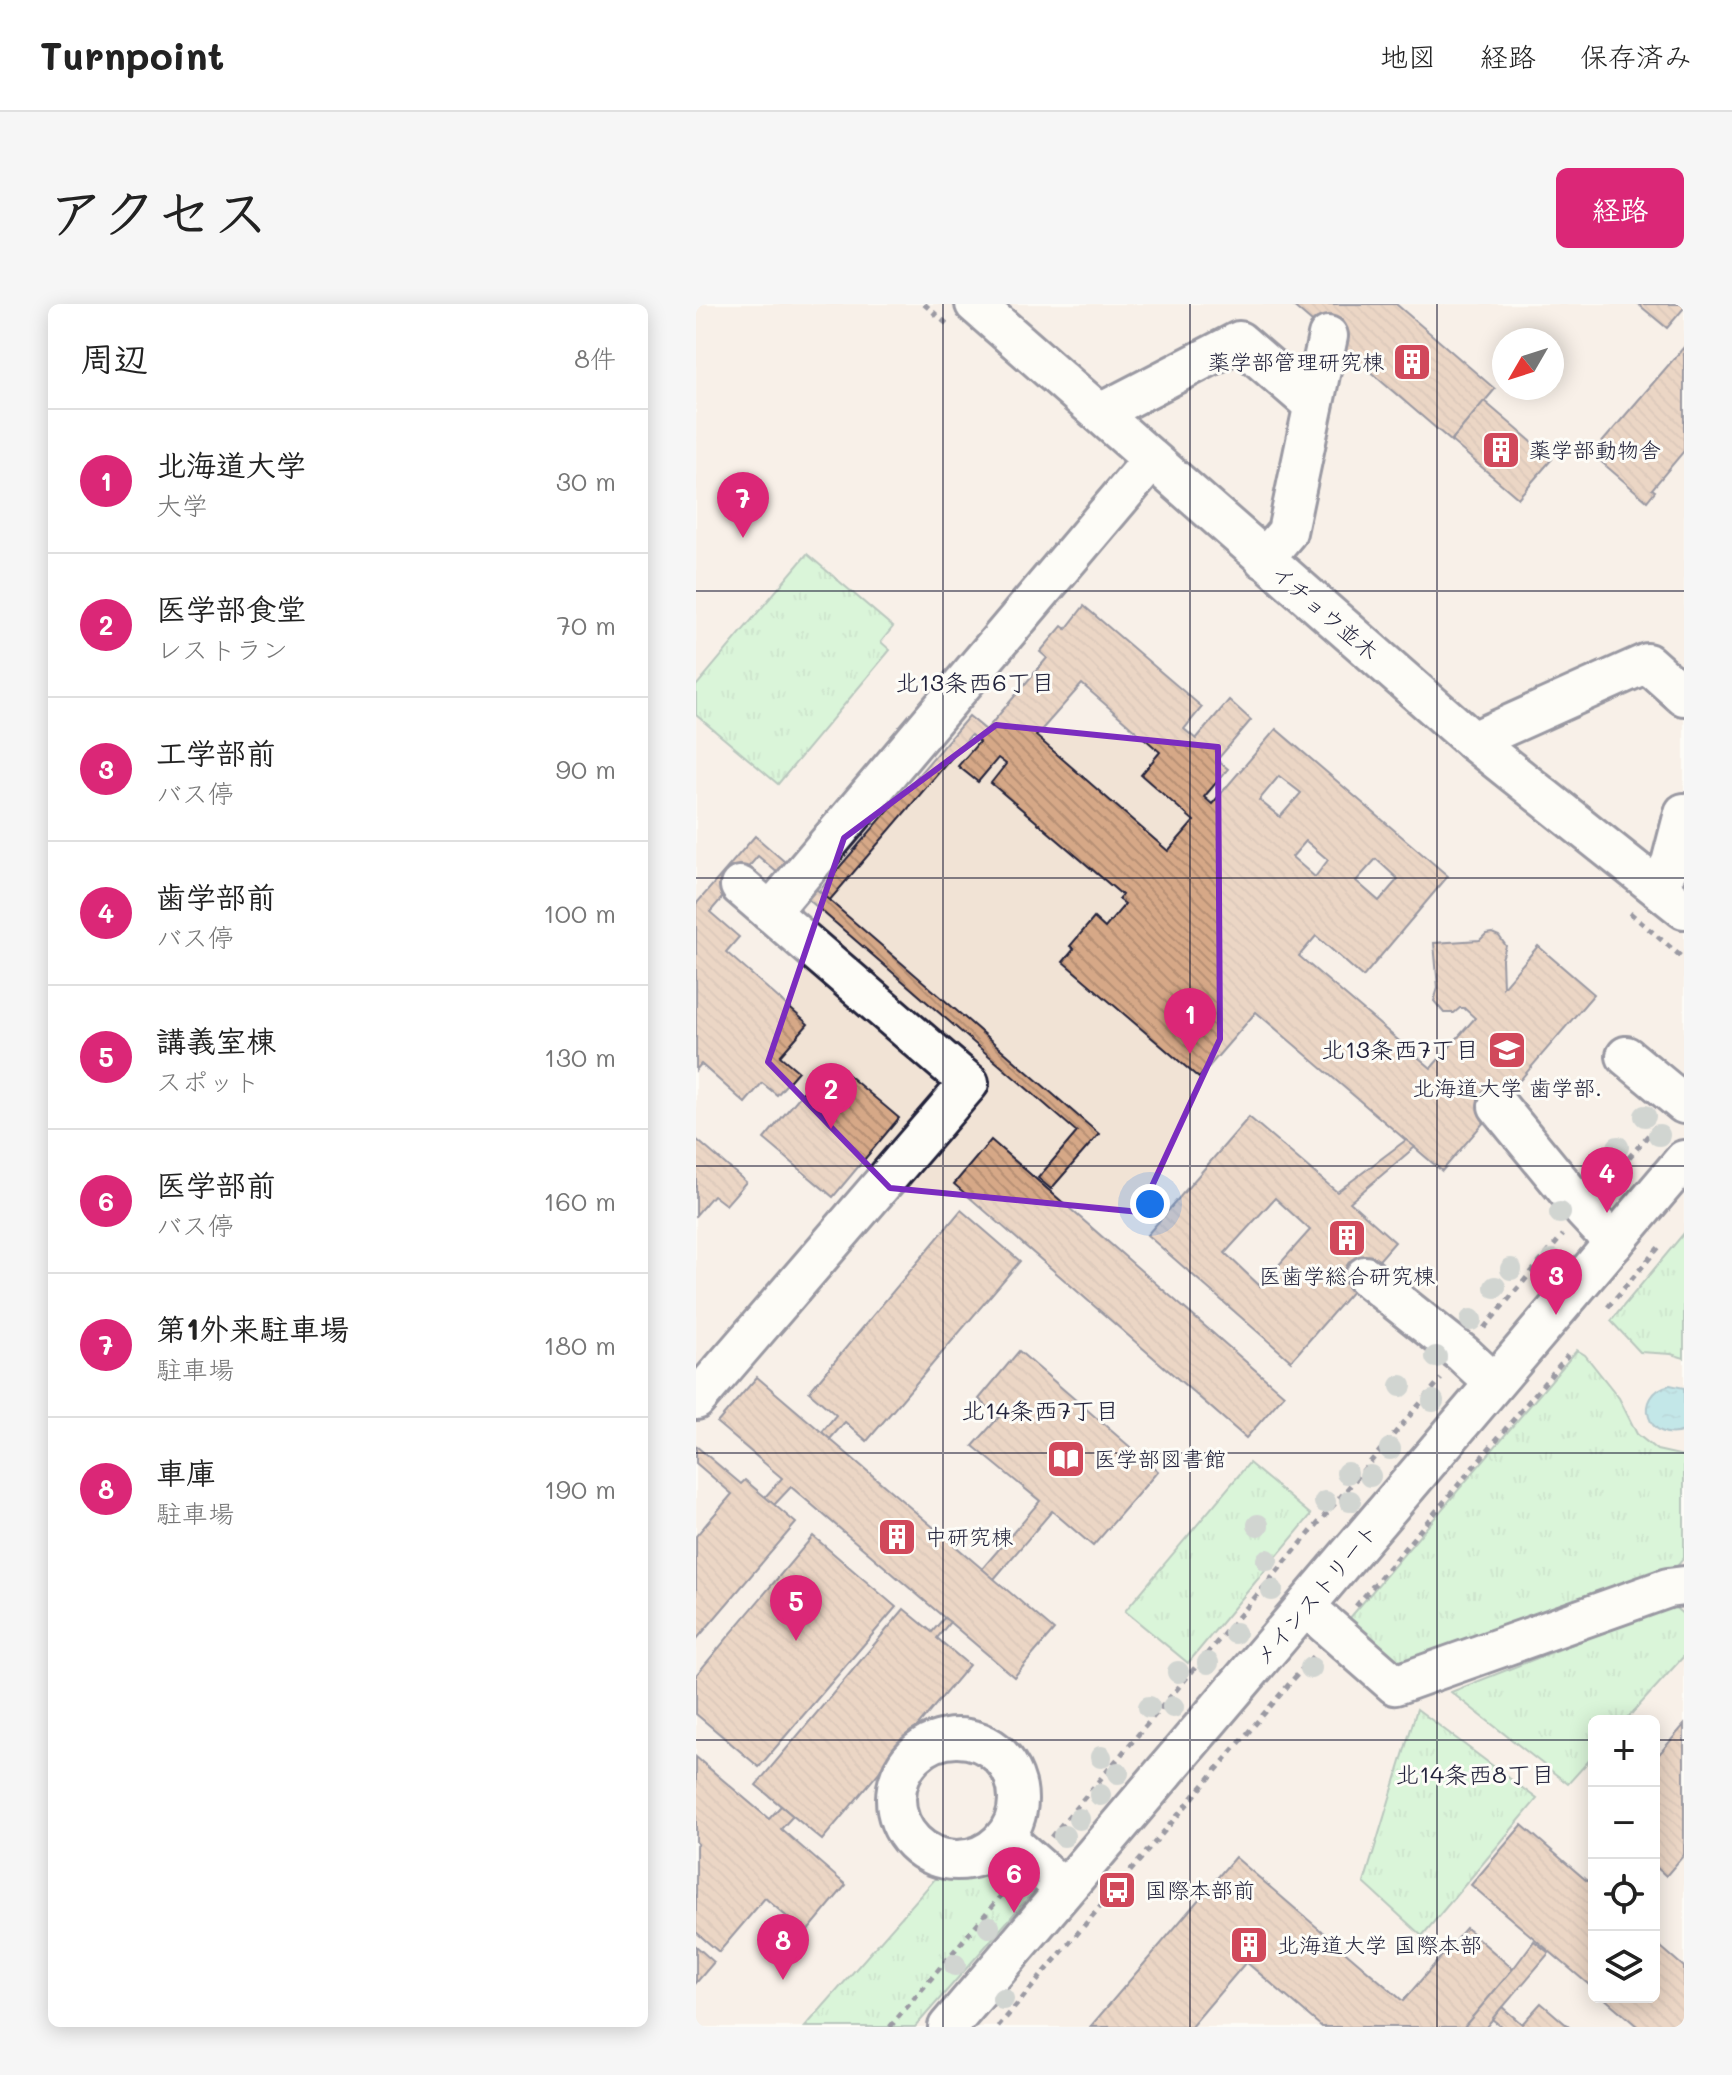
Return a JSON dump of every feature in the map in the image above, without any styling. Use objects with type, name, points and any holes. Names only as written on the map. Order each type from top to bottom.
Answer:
[{"type":"lane","name":"イチョウ並木","points":[[975,304],[1473,741],[1671,898]]},
{"type":"lane","points":[[1264,559],[1287,532],[1328,336]]},
{"type":"lane","points":[[1100,413],[1239,341],[1313,405]]},
{"type":"lane","points":[[770,912],[1152,460]]},
{"type":"lane","points":[[1473,741],[1647,663],[1684,696]]},
{"type":"lane","points":[[1671,898],[1671,863],[1684,813]]},
{"type":"lane","points":[[696,1400],[969,1083],[740,886]]},
{"type":"lane","points":[[1626,1056],[1681,1101]]},
{"type":"lane","points":[[1498,1106],[1614,1243]]},
{"type":"lane","name":"メインストリート","points":[[948,2027],[1684,1160]]},
{"type":"lane","points":[[1365,1276],[1463,1354],[1494,1383]]},
{"type":"lane","points":[[1306,1607],[1395,1685],[1668,1588],[1684,1586]]},
{"type":"lane","points":[[1019,1849],[1064,1889]]},
{"type":"path","points":[[890,2027],[1019,1849],[1463,1354],[1681,1101]]},
{"type":"path","points":[[1608,1307],[1665,1239]]},
{"type":"path","points":[[998,2027],[1568,1355]]},
{"type":"highlighted area","points":[[996,725],[1218,747],[1220,1039],[1140,1212],[890,1188],[768,1062],[844,838]]},
{"type":"shaded area","points":[[696,304],[1684,304],[1684,2027],[696,2027]]},
{"type":"green space","points":[[807,554],[893,627],[881,642],[890,650],[778,784],[696,715],[696,686]]},
{"type":"green space","points":[[1684,1233],[1684,1358],[1640,1352],[1611,1321]]},
{"type":"green space","points":[[1577,1350],[1585,1355],[1619,1398],[1637,1434],[1657,1450],[1684,1456],[1684,1558],[1674,1570],[1404,1670],[1349,1619]]},
{"type":"green space","points":[[1249,1463],[1311,1515],[1188,1663],[1125,1611]]},
{"type":"green space","points":[[1672,1605],[1684,1615],[1684,1656],[1630,1715],[1588,1715],[1588,1762],[1568,1784],[1451,1692]]},
{"type":"green space","points":[[1417,1709],[1537,1799],[1422,1936],[1364,1883]]},
{"type":"green space","points":[[971,1859],[1010,1859],[1042,1882],[915,2027],[805,2027],[934,1880]]},
{"type":"water","points":[[1670,1385],[1684,1388],[1684,1431],[1661,1431],[1649,1417],[1651,1398],[1658,1390]]},
{"type":"building","name":"薬学部管理研究棟","points":[[1291,304],[1396,304],[1492,386],[1492,393],[1451,441]]},
{"type":"building","points":[[1638,304],[1684,304],[1684,308],[1667,328]]},
{"type":"building","points":[[1684,347],[1684,451],[1652,489],[1655,491],[1647,501],[1592,454]]},
{"type":"building","name":"薬学部動物舎","points":[[1484,401],[1552,459],[1518,498],[1451,441]]},
{"type":"building","points":[[1084,606],[1202,707],[1184,729],[1196,739],[1229,700],[1251,720],[1217,760],[1228,769],[1204,797],[1212,804],[1276,729],[1448,876],[1363,977],[1316,936],[1299,956],[1431,1068],[1475,1018],[1464,1008],[1454,1013],[1444,1013],[1434,1001],[1438,988],[1434,943],[1480,940],[1492,933],[1499,936],[1506,946],[1502,959],[1503,987],[1538,946],[1594,994],[1442,1171],[1256,1012],[1199,1078],[1063,962],[1074,949],[1070,946],[1094,918],[1105,928],[1125,904],[1119,899],[1122,895],[991,783],[1006,764],[998,758],[978,782],[958,766],[979,742],[971,735],[829,901],[819,891],[969,716],[986,730],[1047,658],[1040,652],[1062,626],[1066,629]],"holes":[[[1082,684],[1160,752],[1141,775],[1194,821],[1168,851],[1036,736]],[[1279,776],[1301,793],[1280,817],[1259,800]],[[1306,841],[1328,860],[1315,877],[1292,857]],[[1376,859],[1398,879],[1379,901],[1356,881]]]},
{"type":"building","points":[[755,836],[1099,1134],[1051,1189],[1038,1178],[1077,1132],[758,856],[710,912],[739,937],[726,952],[808,1024],[780,1056],[798,1071],[777,1095],[762,1083],[745,1103],[701,1064],[696,1070],[696,904]]},
{"type":"building","points":[[830,1060],[899,1118],[833,1197],[764,1139]]},
{"type":"building","name":"医歯学総合研究棟","points":[[1249,1117],[1337,1192],[1406,1140],[1415,1147],[1350,1202],[1395,1242],[1291,1361],[1147,1235]],"holes":[[[1275,1198],[1310,1230],[1260,1286],[1225,1253]]]},
{"type":"building","points":[[696,1139],[746,1182],[726,1205],[713,1195],[696,1215]]},
{"type":"building","points":[[991,1140],[1284,1395],[1246,1438],[954,1184]]},
{"type":"building","points":[[961,1210],[1020,1261],[867,1441],[845,1422],[830,1439],[822,1432],[836,1415],[809,1392]]},
{"type":"building","name":"医学部図書館","points":[[1019,1351],[1158,1471],[1093,1546],[1052,1511],[994,1579],[982,1569],[1040,1501],[973,1446],[999,1417],[979,1399]]},
{"type":"building","name":"中研究棟","points":[[757,1377],[1054,1630],[1014,1677],[791,1487],[774,1505],[765,1497],[782,1478],[717,1423]]},
{"type":"building","points":[[696,1446],[741,1484],[745,1480],[796,1523],[696,1640],[696,1536],[732,1494],[696,1463]]},
{"type":"building","points":[[813,1536],[896,1607],[759,1767],[696,1714],[696,1675]]},
{"type":"building","points":[[904,1609],[932,1632],[944,1618],[950,1622],[937,1638],[969,1665],[822,1840],[756,1785]]},
{"type":"building","points":[[1684,1725],[1684,1855],[1666,1876],[1660,1870],[1660,1753]]},
{"type":"building","points":[[696,1757],[769,1819],[781,1806],[793,1816],[781,1829],[846,1885],[806,1933],[765,1898],[719,1952],[696,1932]]},
{"type":"building","points":[[1522,1825],[1588,1880],[1588,1984],[1471,1885]]},
{"type":"building","name":"北海道大学 国際本部","points":[[1235,1857],[1403,2001],[1466,1928],[1513,1969],[1464,2027],[1322,2027],[1246,1962],[1191,2027],[1090,2027]]},
{"type":"building","points":[[1534,1941],[1549,1953],[1486,2027],[1464,2027],[1513,1969]]},
{"type":"building","points":[[696,1946],[714,1962],[696,1983]]},
{"type":"building","points":[[1660,1946],[1684,1967],[1684,2027],[1638,2027],[1610,2003],[1660,2003]]},
{"type":"building","points":[[1541,2003],[1569,2027],[1502,2027],[1492,2019],[1502,2007],[1522,2024]]},
{"type":"place","name":"薬学部管理研究棟","points":[[1412,362]]},
{"type":"place","name":"薬学部動物舎","points":[[1501,450]]},
{"type":"place","name":"第1外来駐車場","points":[[743,538]]},
{"type":"place","name":"北海道大学 歯学部.","points":[[1507,1050]]},
{"type":"place","name":"北海道大学","points":[[1190,1054]]},
{"type":"place","name":"医学部食堂","points":[[831,1129]]},
{"type":"place","name":"歯学部前","points":[[1607,1213]]},
{"type":"place","name":"医歯学総合研究棟","points":[[1347,1238]]},
{"type":"place","name":"工学部前","points":[[1556,1315]]},
{"type":"place","name":"医学部図書館","points":[[1066,1459]]},
{"type":"place","name":"中研究棟","points":[[897,1537]]},
{"type":"place","name":"講義室棟","points":[[796,1641]]},
{"type":"place","name":"国際本部前","points":[[1117,1890]]},
{"type":"place","name":"医学部前","points":[[1014,1913]]},
{"type":"place","name":"北海道大学 国際本部","points":[[1249,1945]]},
{"type":"place","name":"車庫","points":[[783,1980]]},
{"type":"district","name":"北13条西6丁目","points":[[975,683]]},
{"type":"district","name":"北13条西7丁目","points":[[1400,1050]]},
{"type":"district","name":"北14条西7丁目","points":[[1040,1411]]},
{"type":"district","name":"北14条西8丁目","points":[[1475,1775]]}]
